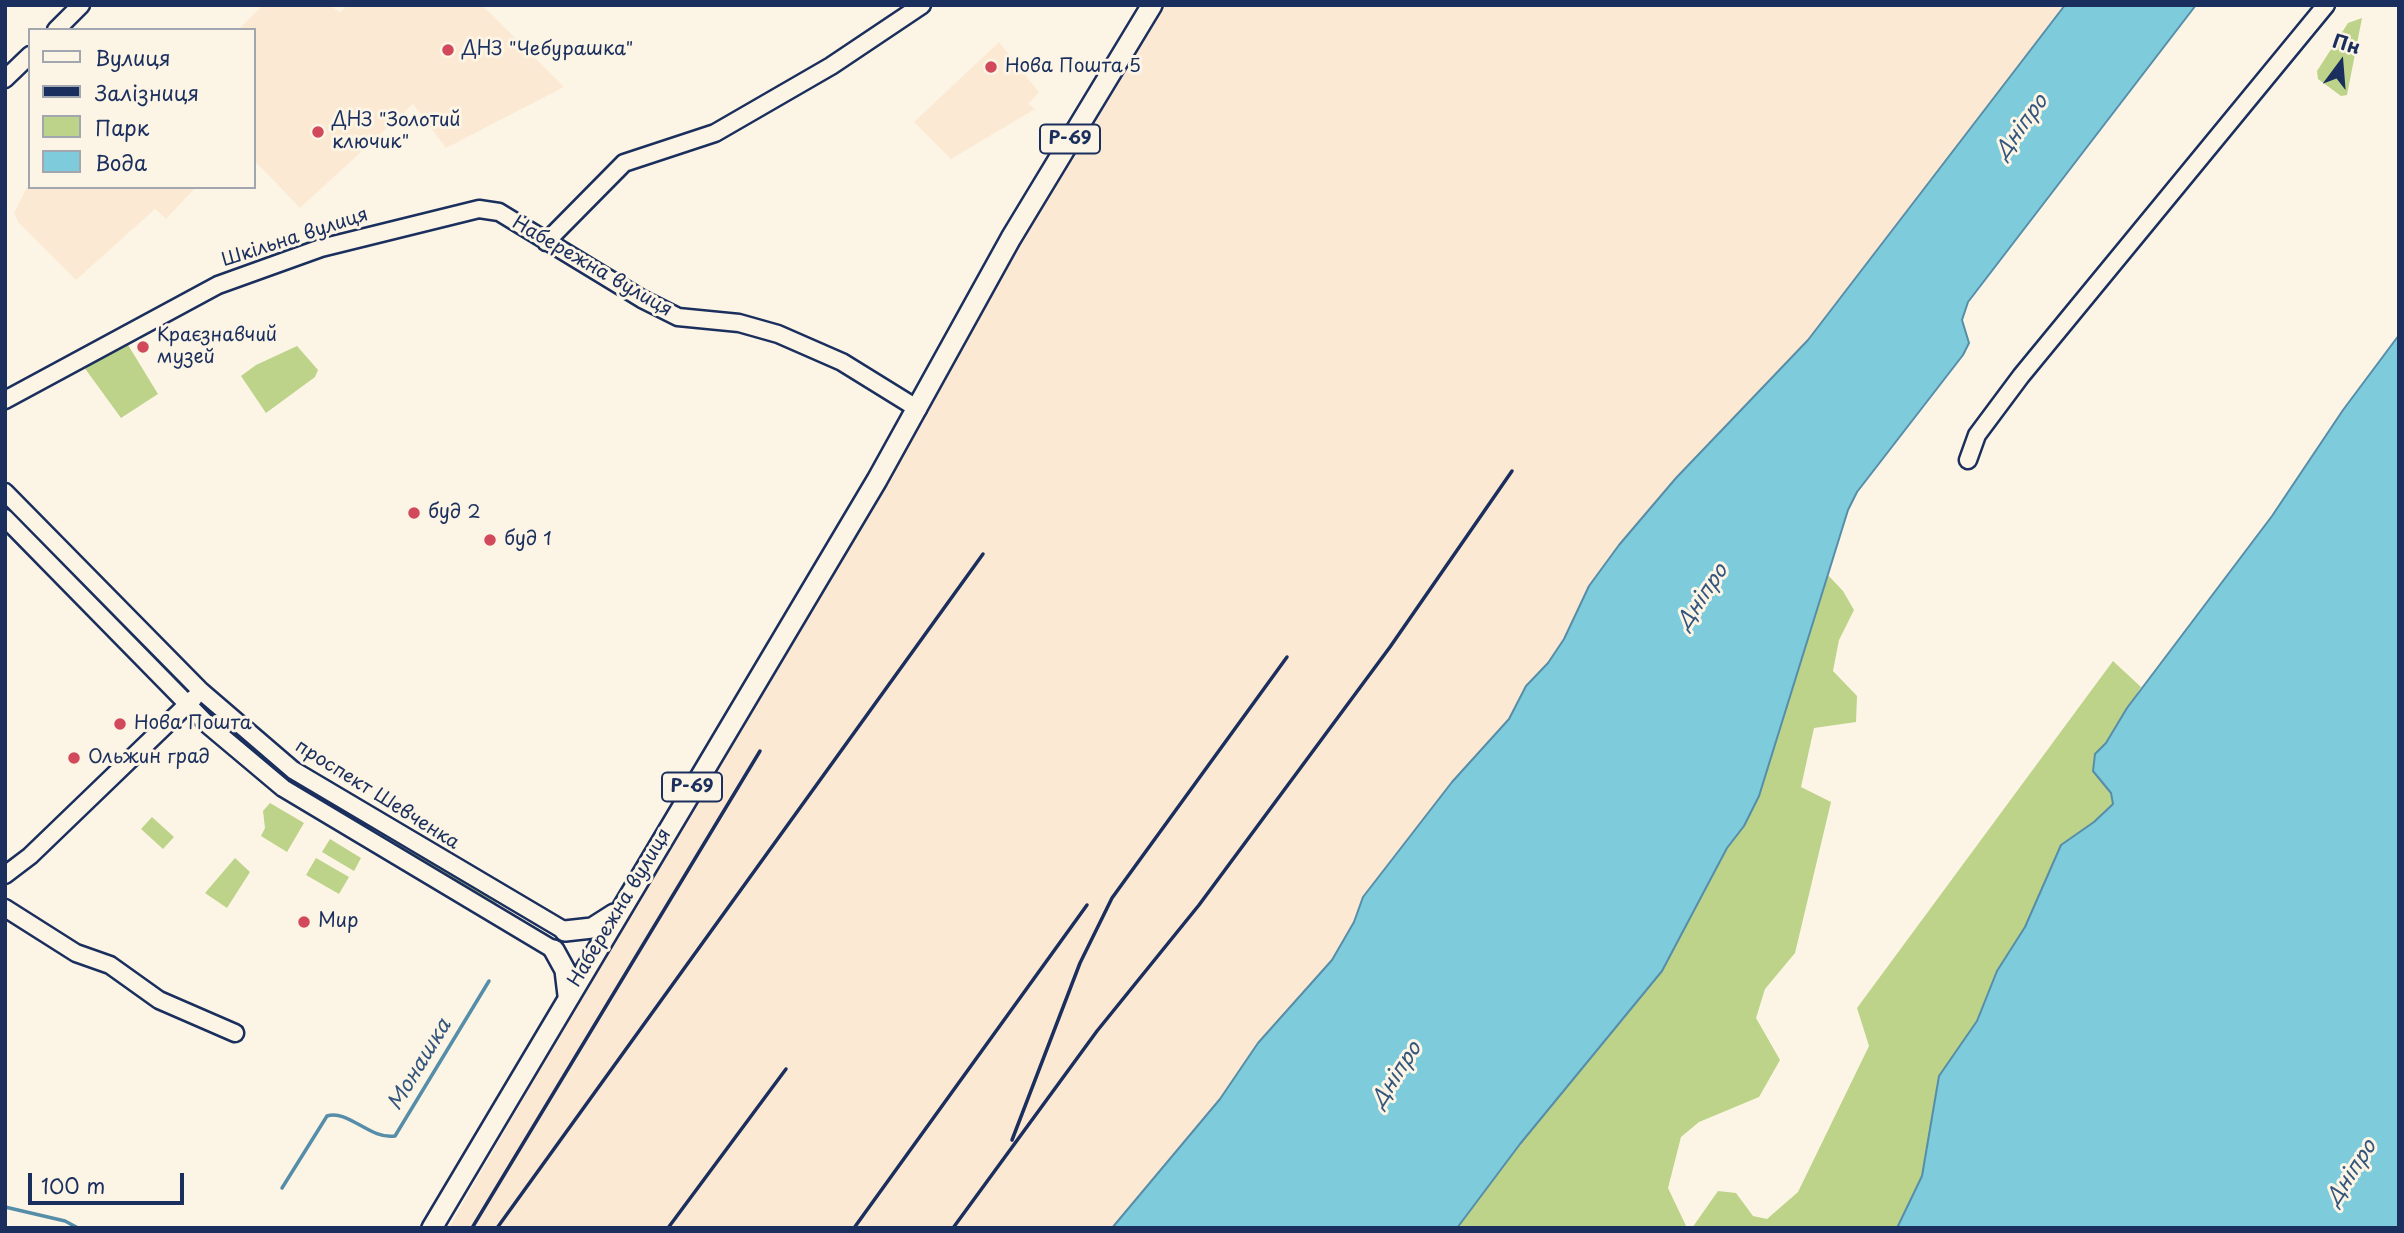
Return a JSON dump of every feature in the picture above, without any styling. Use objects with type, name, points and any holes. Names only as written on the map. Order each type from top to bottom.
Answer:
[{"type":"main road","name":"Набережна вулиця","points":[[432,1228],[918,409],[1011,238],[1152,5]]},
{"type":"main road","points":[[565,931],[593,928],[618,911]]},
{"type":"main road","points":[[565,931],[583,946],[591,957]]},
{"type":"main road","points":[[554,950],[591,957]]},
{"type":"main road","points":[[554,950],[565,970],[568,995]]},
{"type":"street","points":[[58,28],[81,5]]},
{"type":"street","points":[[545,242],[625,163],[715,133],[831,66],[922,5]]},
{"type":"street","points":[[1968,460],[1977,435],[2021,376],[2326,5]]},
{"type":"street","points":[[5,79],[28,57]]},
{"type":"street","name":"Шкільна вулиця","points":[[5,400],[218,285],[275,263],[343,242],[479,209],[499,212]]},
{"type":"street","name":"Набережна вулиця","points":[[499,212],[642,299],[678,317],[739,323],[778,334],[842,362],[918,409]]},
{"type":"street","name":"проспект Шевченка","points":[[5,492],[201,691],[293,770],[565,931]]},
{"type":"street","points":[[5,519],[188,705],[283,788],[554,950]]},
{"type":"street","points":[[26,539],[40,527]]},
{"type":"street","points":[[5,875],[30,856],[201,691]]},
{"type":"street","points":[[496,916],[507,898]]},
{"type":"street","points":[[5,908],[76,953],[110,965],[159,1000],[235,1033]]},
{"type":"shaded area","points":[[263,5],[329,5],[340,12],[348,5],[482,5],[564,87],[446,148],[413,104],[300,208],[256,162],[256,28],[240,28]]},
{"type":"shaded area","points":[[1163,5],[2065,5],[1808,340],[1676,478],[1619,545],[1589,586],[1564,639],[1548,663],[1526,686],[1509,719],[1452,782],[1363,896],[1354,922],[1332,960],[1258,1043],[1220,1099],[1112,1228],[449,1228],[949,353],[1086,121]]},
{"type":"shaded area","points":[[999,42],[1039,92],[1028,104],[1035,109],[951,159],[914,122]]},
{"type":"shaded area","points":[[28,185],[28,189],[194,189],[166,219],[155,209],[76,280],[18,222],[14,213]]},
{"type":"green space","points":[[2362,18],[2347,95],[2341,96],[2318,79],[2317,71],[2348,23]]},
{"type":"green space","points":[[125,340],[158,394],[121,418],[81,363]]},
{"type":"green space","points":[[297,346],[318,370],[315,377],[266,413],[241,376],[256,365]]},
{"type":"green space","points":[[1826,573],[1843,591],[1854,610],[1839,640],[1833,671],[1857,696],[1856,722],[1814,728],[1801,787],[1831,802],[1795,953],[1765,989],[1756,1018],[1780,1060],[1759,1097],[1699,1122],[1681,1137],[1668,1188],[1687,1228],[1457,1228],[1520,1144],[1662,971],[1727,848],[1744,826],[1759,796]]},
{"type":"green space","points":[[2113,661],[2141,687],[2106,743],[2095,754],[2093,771],[2111,793],[2113,804],[2094,822],[2061,845],[2025,927],[1997,971],[1977,1021],[1939,1076],[1922,1176],[1897,1228],[1692,1228],[1718,1191],[1736,1193],[1753,1216],[1767,1219],[1798,1192],[1869,1046],[1857,1008]]},
{"type":"green space","points":[[270,803],[304,823],[287,852],[261,836],[265,828],[263,811]]},
{"type":"green space","points":[[152,817],[174,837],[163,849],[141,829]]},
{"type":"green space","points":[[365,826],[496,899],[497,903],[493,905],[362,830]]},
{"type":"green space","points":[[330,839],[361,858],[354,871],[322,852]]},
{"type":"green space","points":[[235,858],[250,872],[227,908],[205,893]]},
{"type":"green space","points":[[316,858],[349,877],[339,894],[306,875]]},
{"type":"water","name":"Дніпро","points":[[2065,5],[2196,5],[1968,302],[1962,320],[1969,343],[1963,355],[1857,492],[1848,510],[1759,796],[1744,826],[1727,848],[1662,971],[1520,1144],[1457,1228],[1112,1228],[1220,1099],[1258,1043],[1332,960],[1354,922],[1363,897],[1452,782],[1509,719],[1526,686],[1548,663],[1564,639],[1589,586],[1619,545],[1676,478],[1808,340]]},
{"type":"water","name":"Дніпро","points":[[2399,335],[2399,1228],[1897,1228],[1922,1176],[1939,1076],[1977,1021],[1997,971],[2025,927],[2061,845],[2094,822],[2113,804],[2111,793],[2093,771],[2095,754],[2106,743],[2127,708],[2272,516],[2343,410]]},
{"type":"waterway","name":"Монашка","points":[[282,1188],[327,1116],[343,1117],[377,1134],[395,1136],[489,981]]},
{"type":"waterway","points":[[5,1207],[65,1221],[78,1228]]},
{"type":"railway","points":[[953,1228],[1097,1031],[1199,905],[1390,647],[1512,471]]},
{"type":"railway","points":[[497,1228],[983,554]]},
{"type":"railway","points":[[1012,1140],[1080,963],[1112,898],[1287,657]]},
{"type":"railway","points":[[472,1228],[760,751]]},
{"type":"railway","points":[[854,1228],[1087,905]]},
{"type":"railway","points":[[668,1228],[786,1069]]},
{"type":"place","name":"ДНЗ \"Чебурашка\"","points":[[448,50]]},
{"type":"place","name":"Нова Пошта 5","points":[[991,67]]},
{"type":"place","name":"ДНЗ \"Золотий ключик\"","points":[[318,132]]},
{"type":"place","name":"Краєзнавчий музей","points":[[143,347]]},
{"type":"place","name":"буд 2","points":[[414,513]]},
{"type":"place","name":"буд 1","points":[[490,540]]},
{"type":"place","name":"Нова Пошта","points":[[120,724]]},
{"type":"place","name":"Ольжин град","points":[[74,758]]},
{"type":"place","name":"Мир","points":[[304,922]]}]
